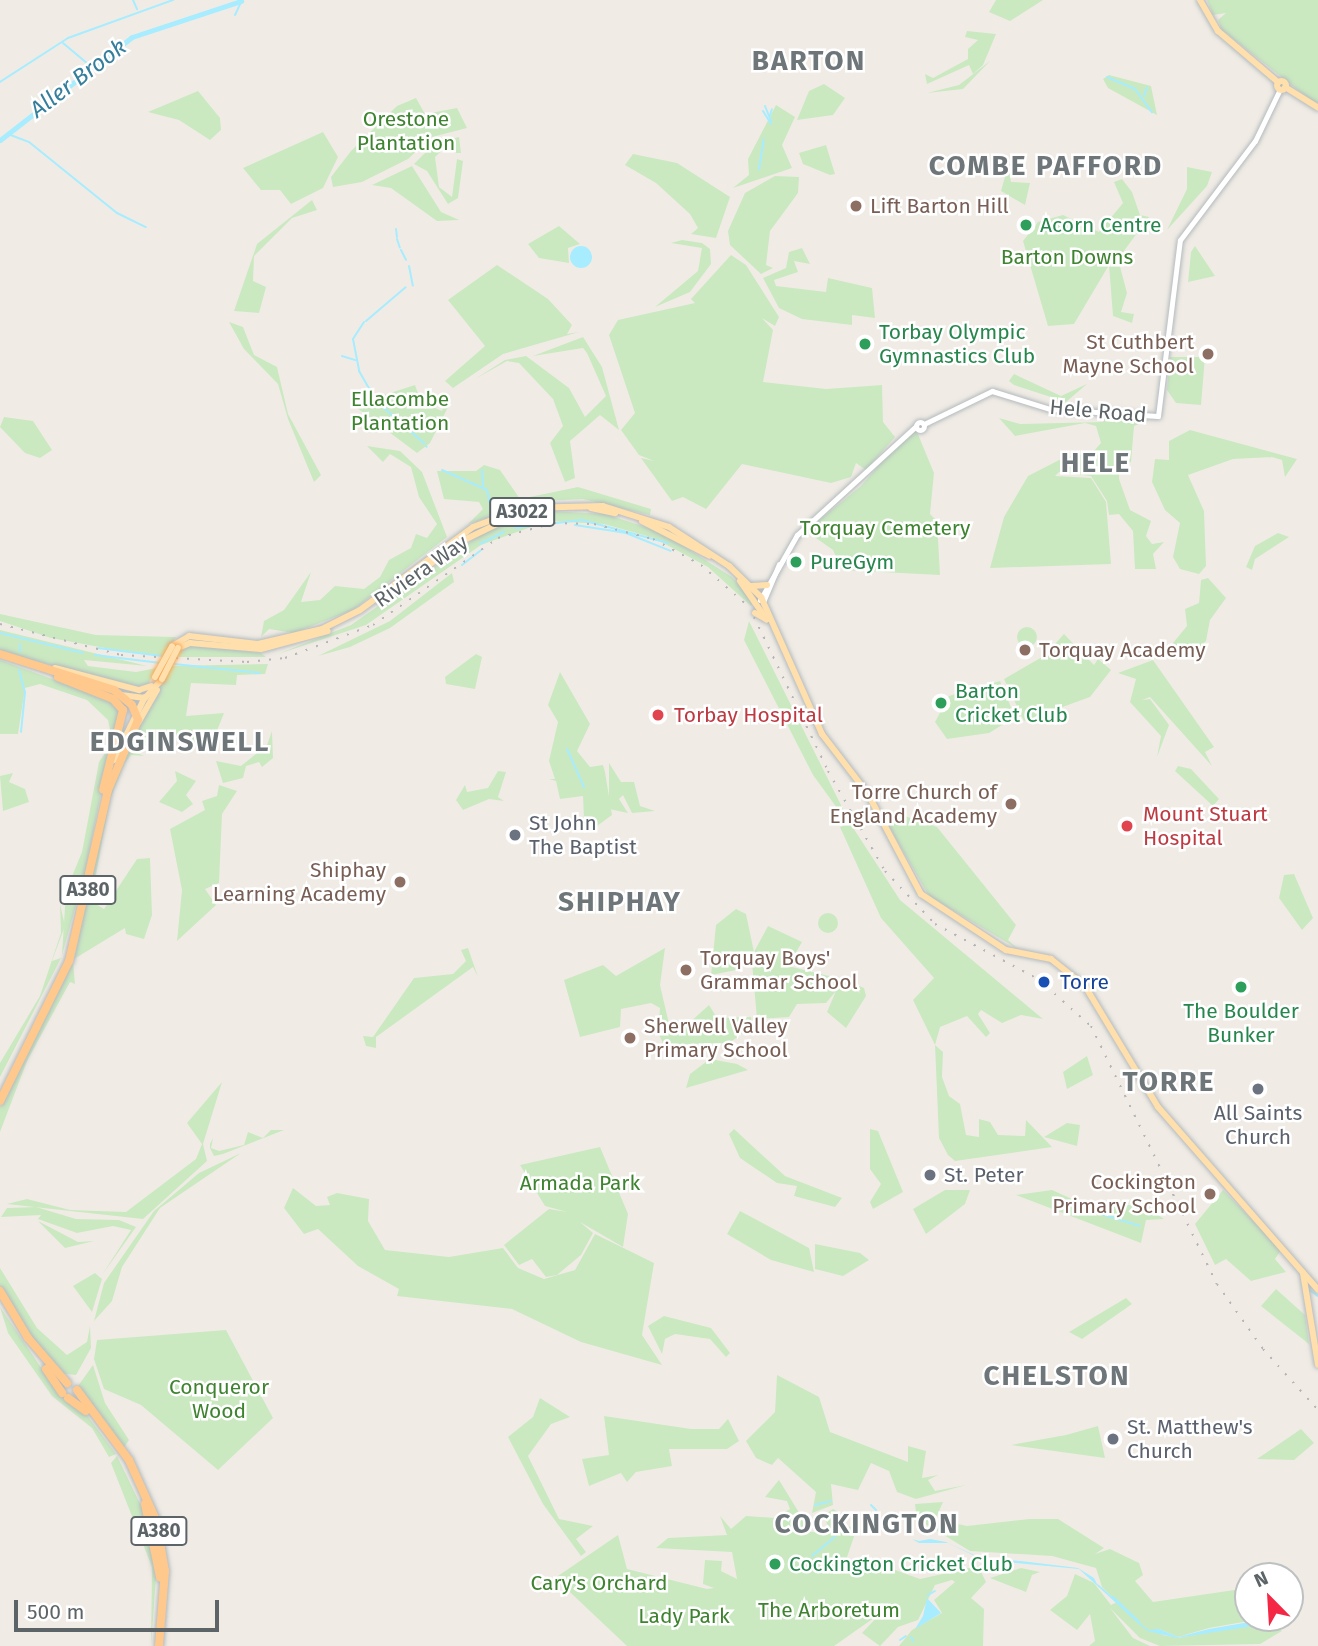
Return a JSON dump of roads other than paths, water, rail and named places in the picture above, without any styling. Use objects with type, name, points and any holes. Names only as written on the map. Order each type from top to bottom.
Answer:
[{"type":"highway","name":"A380","points":[[0,656],[26,662],[118,703],[125,720],[124,738],[109,771],[61,972],[0,1088]]},
{"type":"highway","name":"A380","points":[[0,656],[122,695]]},
{"type":"highway","points":[[122,695],[137,713]]},
{"type":"highway","name":"A380","points":[[124,738],[137,725],[137,713]]},
{"type":"highway","name":"A380","points":[[0,1101],[69,961],[118,752]]},
{"type":"highway","points":[[0,1291],[28,1338],[67,1383],[77,1390]]},
{"type":"highway","name":"A380","points":[[0,1302],[65,1395],[117,1452],[148,1512],[160,1576],[157,1646]]},
{"type":"highway","points":[[65,1395],[67,1383]]},
{"type":"highway","name":"A380","points":[[77,1390],[129,1460],[156,1520],[164,1571],[157,1646]]},
{"type":"highway","points":[[65,1395],[77,1390]]},
{"type":"main road","points":[[1200,0],[1218,31],[1281,86],[1318,108]]},
{"type":"main road","name":"Hele Road","points":[[779,564],[804,528],[916,426],[992,391],[1049,409],[1158,416],[1180,240],[1255,141],[1281,86]]},
{"type":"main road","name":"Riviera Way","points":[[180,642],[258,644],[337,623],[473,527],[524,508],[585,503],[653,520],[703,547],[750,586],[761,602]]},
{"type":"main road","name":"Riviera Way","points":[[180,642],[250,650],[319,635],[360,614],[487,526],[557,507],[609,512],[657,527],[708,555],[761,602]]},
{"type":"main road","points":[[653,520],[681,526]]},
{"type":"main road","name":"Riviera Way","points":[[400,580],[452,534]]},
{"type":"main road","points":[[761,602],[766,585],[779,564]]},
{"type":"main road","points":[[761,602],[779,564]]},
{"type":"main road","points":[[750,586],[766,585]]},
{"type":"main road","name":"A3022","points":[[761,602],[768,621],[788,651]]},
{"type":"main road","name":"A3022","points":[[761,602],[788,651],[822,734],[863,785],[921,894],[1016,955],[1058,965],[1099,1003],[1158,1107],[1299,1265],[1318,1290]]},
{"type":"main road","points":[[755,613],[768,621]]},
{"type":"main road","points":[[145,698],[180,642]]},
{"type":"main road","name":"A3022","points":[[258,644],[270,645]]},
{"type":"main road","points":[[40,668],[139,690],[159,678]]},
{"type":"main road","points":[[61,678],[122,695],[145,698]]},
{"type":"main road","points":[[137,725],[159,678]]},
{"type":"main road","points":[[124,738],[151,685]]},
{"type":"main road","name":"A3022","points":[[1016,955],[1058,965]]},
{"type":"main road","points":[[1299,1265],[1312,1355],[1318,1365]]},
{"type":"water","points":[[581,246],[589,249],[592,257],[589,265],[581,268],[573,265],[570,257],[573,249]]},
{"type":"water","points":[[912,1539],[946,1542],[983,1559],[1078,1568],[1094,1578],[1097,1584],[1149,1630],[1159,1629],[1178,1637],[1234,1625],[1234,1629],[1177,1638],[1148,1631],[1079,1569],[983,1560],[948,1543],[919,1543]]},
{"type":"water","points":[[927,1598],[941,1613],[915,1629],[923,1616]]},
{"type":"waterway","points":[[133,0],[137,9]]},
{"type":"waterway","points":[[0,82],[68,38],[173,0]]},
{"type":"waterway","points":[[235,15],[242,0]]},
{"type":"waterway","name":"Aller Brook","points":[[0,140],[132,37],[241,1]]},
{"type":"waterway","points":[[63,43],[92,67]]},
{"type":"waterway","points":[[1107,77],[1135,89],[1152,112]]},
{"type":"waterway","points":[[1144,96],[1147,87]]},
{"type":"waterway","points":[[765,106],[771,121]]},
{"type":"waterway","points":[[770,115],[772,109]]},
{"type":"waterway","points":[[763,111],[771,124]]},
{"type":"waterway","points":[[8,134],[29,142],[117,213],[146,227]]},
{"type":"waterway","points":[[759,169],[764,139]]},
{"type":"waterway","points":[[396,229],[397,237]]},
{"type":"waterway","points":[[397,239],[400,248]]},
{"type":"waterway","points":[[401,250],[406,260]]},
{"type":"waterway","points":[[409,266],[413,286]]},
{"type":"waterway","points":[[366,321],[406,287]]},
{"type":"waterway","points":[[364,322],[353,339],[359,371],[376,401],[424,443]]},
{"type":"waterway","points":[[342,356],[355,360]]},
{"type":"waterway","points":[[442,470],[487,490],[491,509]]},
{"type":"waterway","points":[[482,470],[483,486]]},
{"type":"waterway","points":[[515,528],[582,520],[668,543]]},
{"type":"waterway","points":[[575,525],[626,533],[671,551]]},
{"type":"waterway","points":[[480,544],[504,532]]},
{"type":"waterway","points":[[462,565],[481,550]]},
{"type":"waterway","points":[[0,633],[83,653]]},
{"type":"waterway","points":[[20,644],[20,651]]},
{"type":"waterway","points":[[98,648],[162,656]]},
{"type":"waterway","points":[[95,655],[161,663]]},
{"type":"waterway","points":[[174,664],[260,673]]},
{"type":"waterway","points":[[19,670],[25,692],[21,732]]},
{"type":"waterway","points":[[567,749],[584,787]]},
{"type":"waterway","points":[[1091,1211],[1140,1226]]},
{"type":"waterway","points":[[1308,1289],[1318,1296]]},
{"type":"waterway","points":[[815,1505],[831,1501]]},
{"type":"waterway","points":[[871,1505],[876,1510]]},
{"type":"waterway","points":[[812,1556],[835,1537]]},
{"type":"waterway","points":[[928,1595],[935,1591]]},
{"type":"waterway","points":[[1113,1597],[1139,1622]]},
{"type":"waterway","points":[[900,1640],[906,1636]]},
{"type":"railway","points":[[0,624],[121,655],[247,662],[285,658],[373,625],[498,538],[554,523],[594,524],[653,539],[701,565],[748,606]]},
{"type":"railway","points":[[754,617],[828,771],[885,871],[935,924],[1038,979],[1091,1026],[1217,1284],[1263,1349],[1318,1410]]},
{"type":"place","name":"Lift Barton Hill","points":[[856,206]]},
{"type":"place","name":"Acorn Centre","points":[[1026,225]]},
{"type":"place","name":"Torbay Olympic Gymnastics Club","points":[[865,344]]},
{"type":"place","name":"St Cuthbert Mayne School","points":[[1208,354]]},
{"type":"place","name":"PureGym","points":[[796,562]]},
{"type":"place","name":"Torquay Academy","points":[[1025,650]]},
{"type":"place","name":"Barton Cricket Club","points":[[941,703]]},
{"type":"place","name":"Torbay Hospital","points":[[658,715]]},
{"type":"place","name":"Torre Church of England Academy","points":[[1011,804]]},
{"type":"place","name":"Mount Stuart Hospital","points":[[1127,826]]},
{"type":"place","name":"St John The Baptist","points":[[515,835]]},
{"type":"place","name":"Shiphay Learning Academy","points":[[400,882]]},
{"type":"place","name":"Torquay Boys' Grammar School","points":[[686,970]]},
{"type":"place","name":"Torre","points":[[1044,982]]},
{"type":"place","name":"The Boulder Bunker","points":[[1241,987]]},
{"type":"place","name":"Sherwell Valley Primary School","points":[[630,1038]]},
{"type":"place","name":"All Saints Church","points":[[1258,1089]]},
{"type":"place","name":"St. Peter","points":[[930,1175]]},
{"type":"place","name":"Cockington Primary School","points":[[1210,1194]]},
{"type":"place","name":"St. Matthew's Church","points":[[1113,1439]]},
{"type":"place","name":"Cockington Cricket Club","points":[[775,1564]]},
{"type":"district","name":"BARTON","points":[[809,61]]},
{"type":"district","name":"COMBE PAFFORD","points":[[1046,166]]},
{"type":"district","name":"HELE","points":[[1096,463]]},
{"type":"district","name":"EDGINSWELL","points":[[180,742]]},
{"type":"district","name":"SHIPHAY","points":[[620,902]]},
{"type":"district","name":"TORRE","points":[[1169,1082]]},
{"type":"district","name":"CHELSTON","points":[[1057,1376]]},
{"type":"district","name":"COCKINGTON","points":[[867,1524]]},
{"type":"park label","name":"Orestone Plantation","points":[[406,131]]},
{"type":"park label","name":"Barton Downs","points":[[1067,257]]},
{"type":"park label","name":"Ellacombe Plantation","points":[[400,411]]},
{"type":"park label","name":"Torquay Cemetery","points":[[885,528]]},
{"type":"park label","name":"Armada Park","points":[[580,1183]]},
{"type":"park label","name":"Conqueror Wood","points":[[219,1399]]},
{"type":"park label","name":"Cary's Orchard","points":[[599,1583]]},
{"type":"park label","name":"The Arboretum","points":[[829,1610]]},
{"type":"park label","name":"Lady Park","points":[[684,1616]]}]
